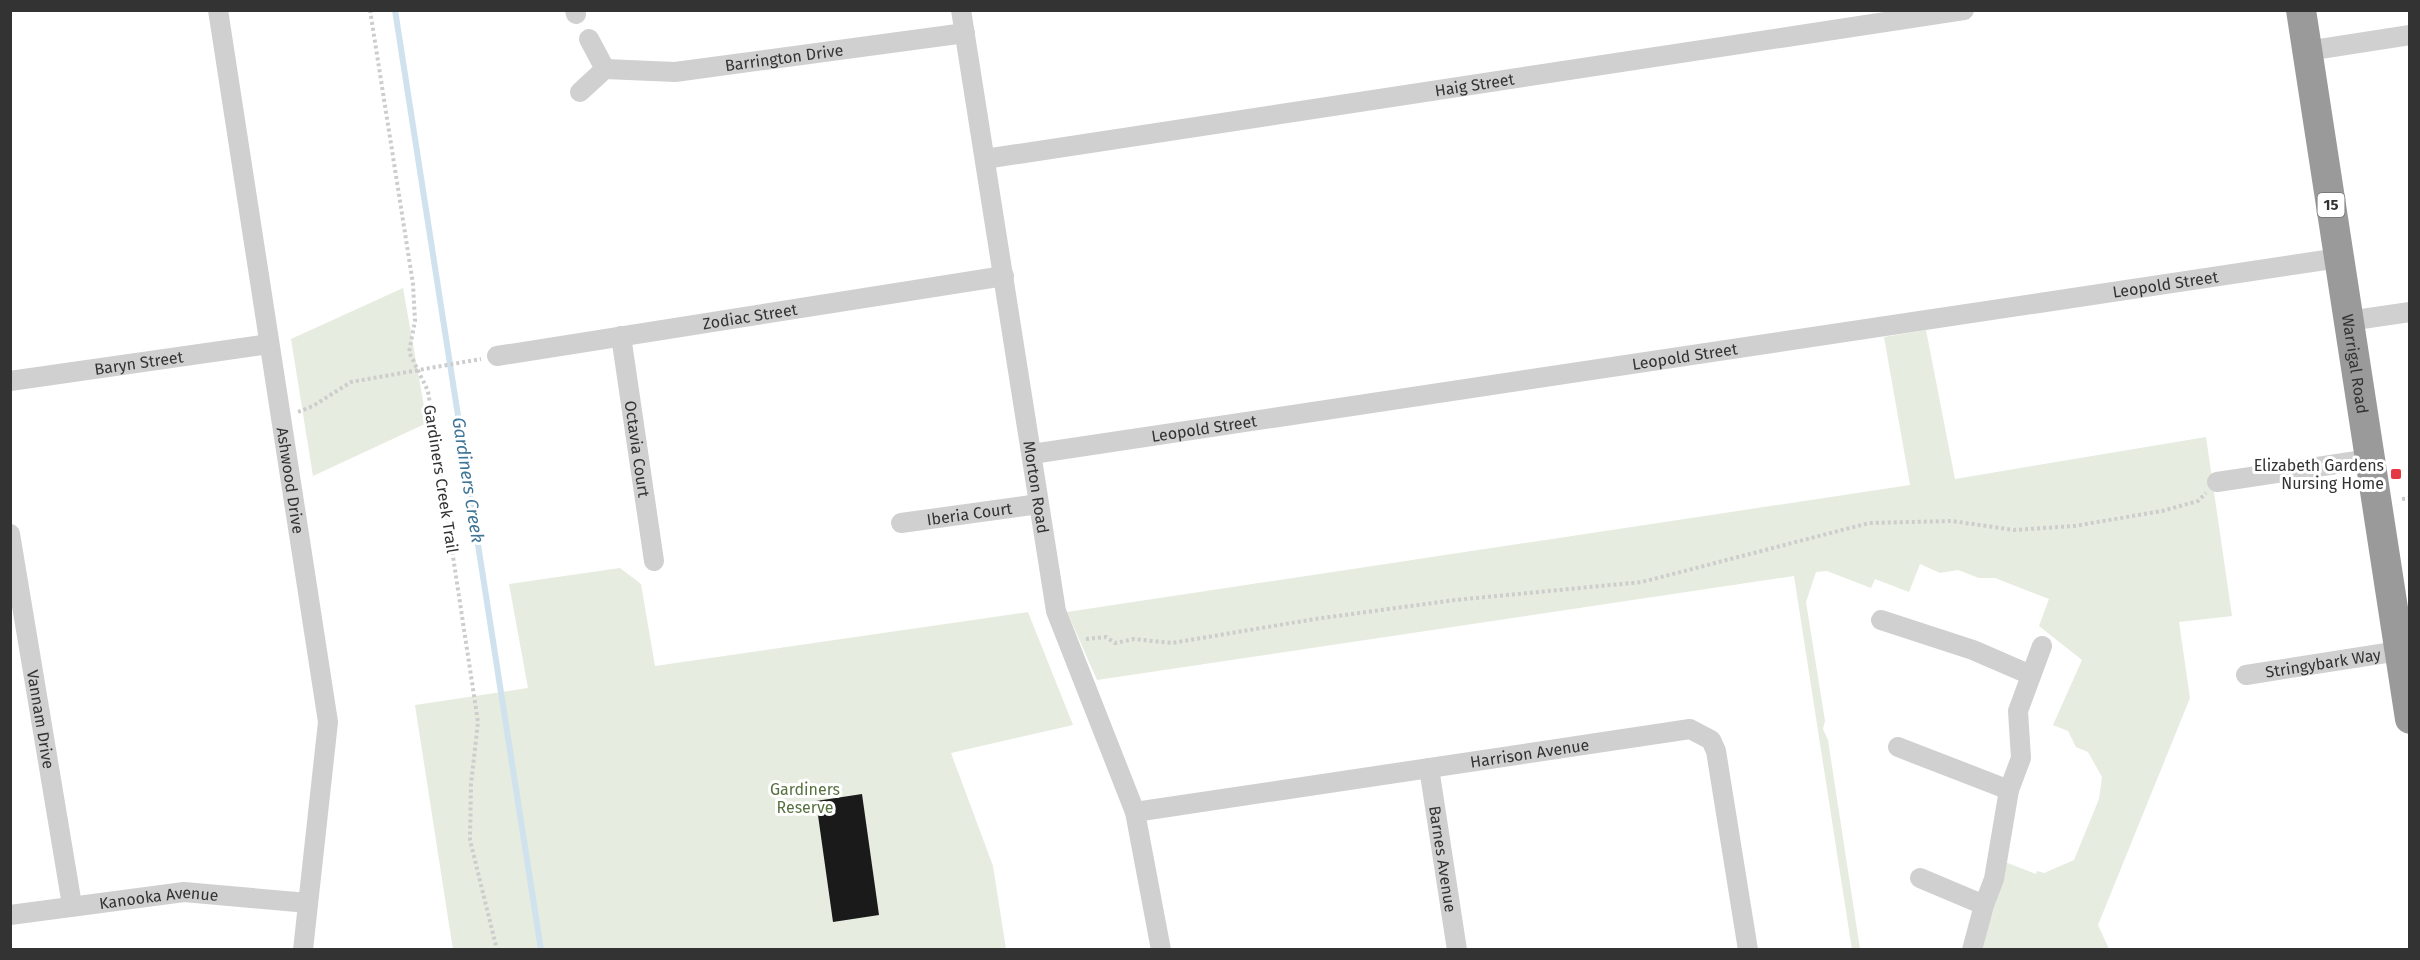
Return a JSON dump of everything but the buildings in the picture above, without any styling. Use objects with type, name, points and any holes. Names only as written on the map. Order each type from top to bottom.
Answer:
[{"type":"highway","name":"Warrigal Road","points":[[2301,10],[2370,459],[2400,589],[2399,651],[2409,719]]},
{"type":"street","name":"Ashwood Drive","points":[[218,10],[328,722],[303,950]]},
{"type":"street","name":"Morton Road","points":[[962,10],[1056,611],[1135,812],[1161,950]]},
{"type":"street","name":"Haig Street","points":[[985,159],[1964,10]]},
{"type":"street","name":"Barrington Drive","points":[[605,69],[675,72],[964,33]]},
{"type":"street","points":[[2307,51],[2409,35]]},
{"type":"street","points":[[580,92],[605,69],[589,39]]},
{"type":"street","name":"Leopold Street","points":[[1032,454],[2339,258]]},
{"type":"street","name":"Zodiac Street","points":[[497,356],[1004,276]]},
{"type":"street","points":[[2348,321],[2409,312]]},
{"type":"street","name":"Octavia Court","points":[[621,336],[654,561]]},
{"type":"street","name":"Baryn Street","points":[[10,381],[269,344]]},
{"type":"street","points":[[2217,483],[2370,459]]},
{"type":"street","name":"Iberia Court","points":[[901,523],[1039,504]]},
{"type":"street","name":"Vannam Drive","points":[[10,534],[15,600],[72,905]]},
{"type":"street","points":[[1881,620],[1973,650],[2031,675]]},
{"type":"street","points":[[1972,950],[1984,905],[1994,879],[2009,790],[2021,758],[2018,711],[2042,646]]},
{"type":"street","name":"Stringybark Way","points":[[2246,675],[2399,651]]},
{"type":"street","name":"Harrison Avenue","points":[[1135,812],[1681,729],[1705,735],[1714,745],[1748,950]]},
{"type":"street","points":[[1898,747],[2009,790]]},
{"type":"street","name":"Barnes Avenue","points":[[1429,768],[1457,950]]},
{"type":"street","points":[[1920,878],[1984,905]]},
{"type":"street","name":"Kanooka Avenue","points":[[10,915],[184,891],[308,903]]},
{"type":"path","name":"Gardiners Creek Trail","points":[[370,10],[413,284],[415,321],[409,351],[428,391],[478,722],[471,784],[470,840],[497,950]]},
{"type":"path","points":[[281,419],[313,406],[351,381],[467,361]]},
{"type":"path","points":[[1067,642],[1106,637],[1115,643],[1134,639],[1172,643],[1315,619],[1455,600],[1642,582],[1869,523],[1952,521],[2014,530],[2074,526],[2162,511],[2198,501],[2217,483]]},
{"type":"path","points":[[2402,499],[2409,498]]},
{"type":"green space","points":[[403,288],[427,423],[313,476],[291,339]]},
{"type":"green space","points":[[1926,330],[1955,479],[2206,437],[2232,616],[2179,622],[2190,698],[2098,925],[2109,949],[1979,949],[2005,862],[2036,874],[2037,871],[2044,873],[2074,860],[2099,799],[2102,777],[2088,752],[2076,747],[2068,731],[2053,725],[2082,660],[2039,626],[2049,599],[1995,578],[1979,578],[1958,570],[1940,573],[1920,564],[1909,592],[1875,579],[1871,588],[1827,571],[1816,572],[1806,602],[1825,721],[1823,729],[1828,740],[1860,949],[1852,950],[1794,576],[1097,680],[1067,612],[1910,485],[1884,337]]},
{"type":"green space","name":"Gardiners Reserve","points":[[620,568],[641,584],[655,666],[1028,612],[1073,725],[951,753],[993,866],[1006,949],[453,950],[415,705],[528,688],[509,584]]},
{"type":"waterway","name":"Gardiners Creek","points":[[395,10],[541,950]]},
{"type":"place","name":"Elizabeth Gardens Nursing Home","points":[[2396,474]]}]
